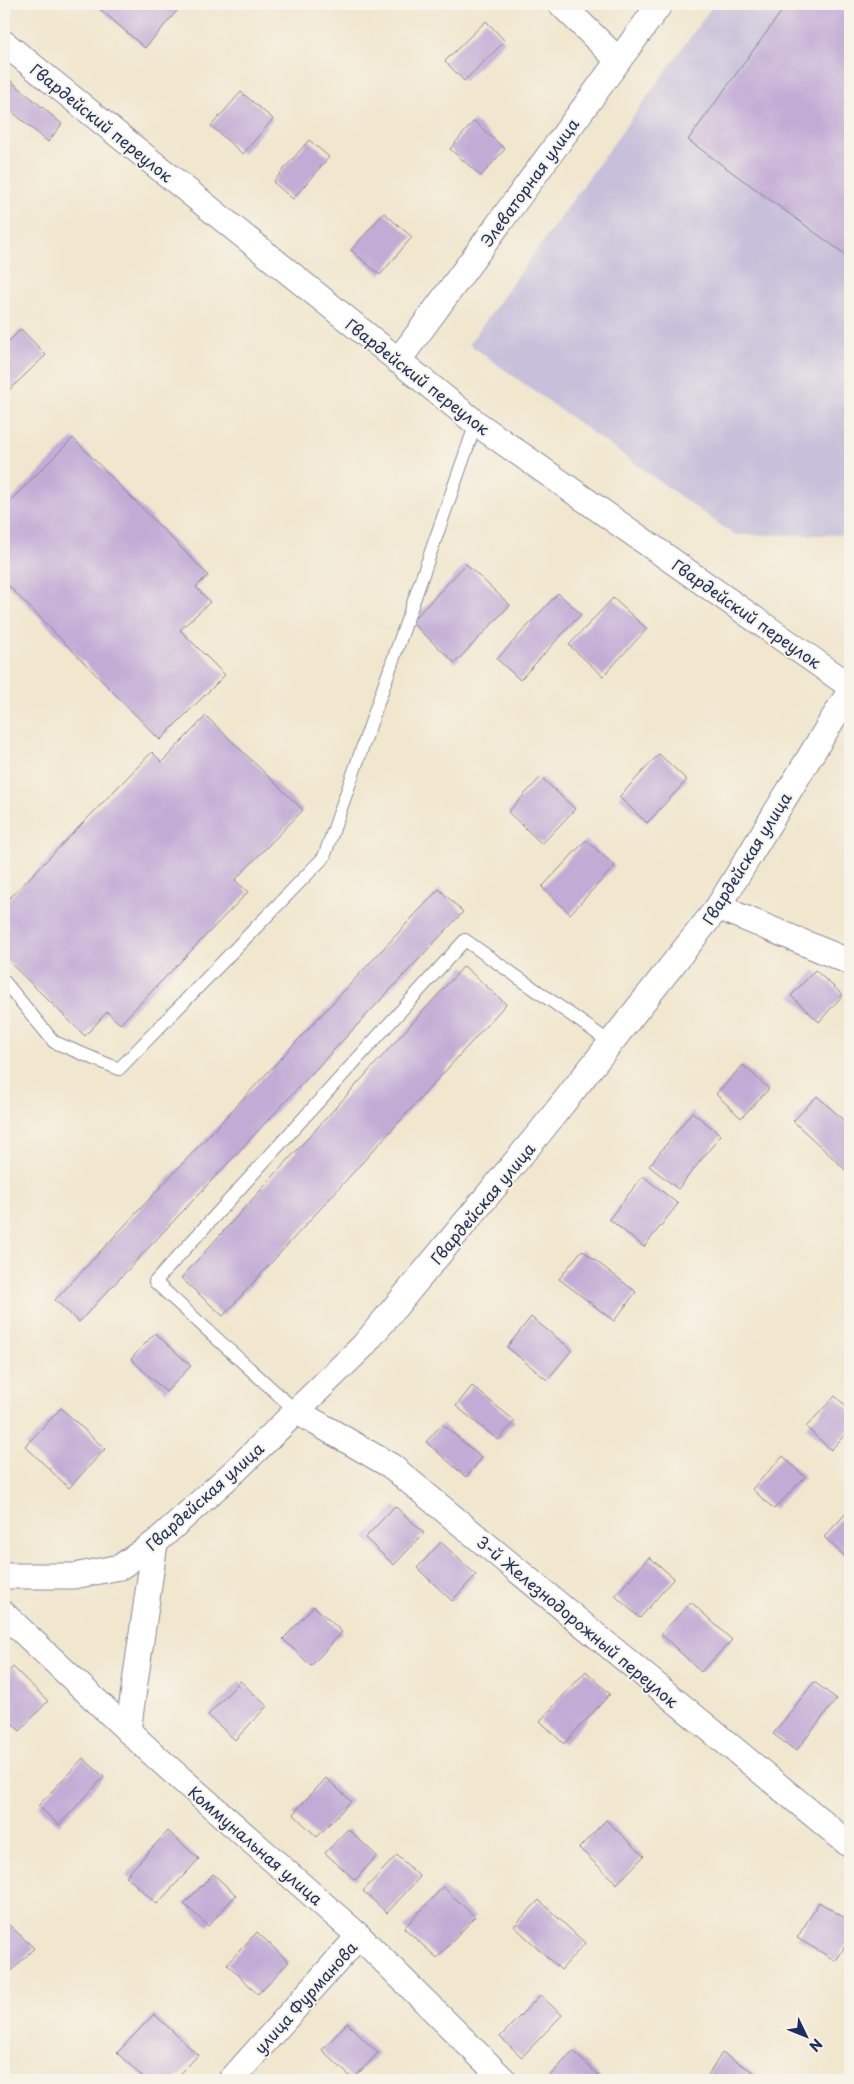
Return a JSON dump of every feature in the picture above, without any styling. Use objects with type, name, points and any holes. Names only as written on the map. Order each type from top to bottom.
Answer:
[{"type":"street","points":[[561,4],[618,60]]},
{"type":"street","name":"Элеваторная улица","points":[[398,360],[660,4]]},
{"type":"street","name":"Гвардейский переулок","points":[[4,43],[476,423],[850,686]]},
{"type":"street","name":"Гвардейская улица","points":[[4,1576],[74,1576],[120,1567],[155,1544],[237,1469],[363,1346],[541,1131],[718,908],[850,691]]},
{"type":"street","points":[[718,908],[850,962]]},
{"type":"street","name":"3-й Железнодорожный переулок","points":[[296,1411],[391,1466],[850,1845]]},
{"type":"street","points":[[128,1731],[155,1544]]},
{"type":"street","name":"Коммунальная улица","points":[[4,1614],[128,1731],[359,1936],[504,2080]]},
{"type":"street","name":"улица Фурманова","points":[[231,2080],[359,1936]]},
{"type":"lane","points":[[4,981],[54,1042],[119,1069],[324,858],[476,423]]},
{"type":"lane","points":[[296,1411],[155,1282],[465,940],[611,1043]]},
{"type":"shaded area","points":[[714,4],[850,4],[850,535],[734,535],[469,344]]},
{"type":"building","points":[[94,4],[183,4],[145,48]]},
{"type":"building","points":[[787,4],[850,4],[850,258],[688,140]]},
{"type":"building","points":[[486,21],[505,41],[464,81],[445,61]]},
{"type":"building","points":[[4,75],[62,124],[48,142],[4,105]]},
{"type":"building","points":[[241,92],[273,119],[243,154],[211,126]]},
{"type":"building","points":[[474,121],[505,149],[481,176],[450,149]]},
{"type":"building","points":[[309,140],[329,157],[293,199],[273,182]]},
{"type":"building","points":[[384,213],[412,237],[380,275],[351,250]]},
{"type":"building","points":[[21,329],[46,355],[4,395],[4,346]]},
{"type":"building","points":[[73,438],[208,575],[196,587],[210,602],[180,630],[225,675],[160,740],[4,581],[4,507]]},
{"type":"building","points":[[466,564],[510,605],[455,663],[411,622]]},
{"type":"building","points":[[558,593],[581,614],[520,680],[497,659]]},
{"type":"building","points":[[613,598],[647,629],[603,676],[569,645]]},
{"type":"building","points":[[206,716],[303,810],[235,880],[248,892],[120,1024],[107,1012],[85,1036],[4,957],[4,904],[152,752],[162,762]]},
{"type":"building","points":[[659,754],[687,780],[647,823],[619,797]]},
{"type":"building","points":[[541,777],[575,809],[542,844],[508,812]]},
{"type":"building","points":[[586,840],[615,866],[570,914],[542,887]]},
{"type":"building","points":[[439,889],[463,912],[79,1322],[55,1300]]},
{"type":"building","points":[[464,966],[506,1004],[223,1316],[181,1278]]},
{"type":"building","points":[[815,970],[843,995],[819,1022],[791,996]]},
{"type":"building","points":[[743,1065],[769,1089],[741,1118],[716,1094]]},
{"type":"building","points":[[817,1096],[850,1126],[850,1170],[848,1172],[793,1121]]},
{"type":"building","points":[[692,1112],[721,1135],[678,1189],[649,1166]]},
{"type":"building","points":[[643,1176],[678,1204],[644,1247],[609,1219]]},
{"type":"building","points":[[582,1250],[636,1292],[614,1321],[559,1279]]},
{"type":"building","points":[[531,1317],[572,1350],[547,1380],[507,1347]]},
{"type":"building","points":[[155,1333],[191,1366],[166,1392],[131,1359]]},
{"type":"building","points":[[472,1386],[515,1421],[498,1440],[456,1406]]},
{"type":"building","points":[[835,1396],[850,1410],[850,1429],[831,1450],[806,1427]]},
{"type":"building","points":[[61,1408],[105,1449],[69,1488],[25,1446]]},
{"type":"building","points":[[442,1424],[482,1458],[466,1477],[426,1442]]},
{"type":"building","points":[[783,1456],[805,1477],[774,1509],[752,1489]]},
{"type":"building","points":[[395,1506],[424,1533],[394,1565],[365,1538]]},
{"type":"building","points":[[850,1509],[850,1561],[824,1537]]},
{"type":"building","points":[[441,1542],[476,1575],[452,1601],[417,1568]]},
{"type":"building","points":[[649,1557],[674,1578],[640,1618],[615,1596]]},
{"type":"building","points":[[691,1602],[732,1640],[701,1672],[661,1634]]},
{"type":"building","points":[[314,1606],[342,1632],[311,1666],[283,1639]]},
{"type":"building","points":[[13,1667],[48,1701],[20,1731],[4,1715],[4,1677]]},
{"type":"building","points":[[586,1671],[610,1694],[564,1744],[540,1721]]},
{"type":"building","points":[[240,1681],[267,1706],[235,1740],[208,1715]]},
{"type":"building","points":[[814,1682],[837,1699],[796,1751],[773,1734]]},
{"type":"building","points":[[83,1758],[104,1777],[59,1825],[38,1806]]},
{"type":"building","points":[[326,1778],[351,1801],[317,1837],[293,1814]]},
{"type":"building","points":[[606,1820],[644,1856],[617,1884],[579,1848]]},
{"type":"building","points":[[348,1829],[377,1856],[355,1880],[325,1853]]},
{"type":"building","points":[[168,1831],[199,1859],[157,1904],[126,1876]]},
{"type":"building","points":[[397,1855],[420,1877],[387,1913],[363,1891]]},
{"type":"building","points":[[213,1874],[236,1895],[208,1926],[184,1904]]},
{"type":"building","points":[[443,1887],[475,1917],[437,1958],[404,1928]]},
{"type":"building","points":[[539,1900],[585,1943],[561,1970],[514,1926]]},
{"type":"building","points":[[819,1902],[850,1921],[850,1938],[836,1961],[797,1938]]},
{"type":"building","points":[[6,1922],[34,1948],[7,1976],[4,1973],[4,1924]]},
{"type":"building","points":[[257,1932],[289,1962],[258,1994],[227,1964]]},
{"type":"building","points":[[540,1995],[562,2015],[522,2057],[500,2037]]},
{"type":"building","points":[[154,2014],[198,2055],[175,2080],[146,2080],[117,2053]]},
{"type":"building","points":[[347,2023],[378,2053],[353,2079],[322,2050]]},
{"type":"building","points":[[573,2051],[600,2077],[597,2080],[546,2080]]},
{"type":"building","points":[[722,2053],[757,2074],[753,2080],[705,2080]]}]
